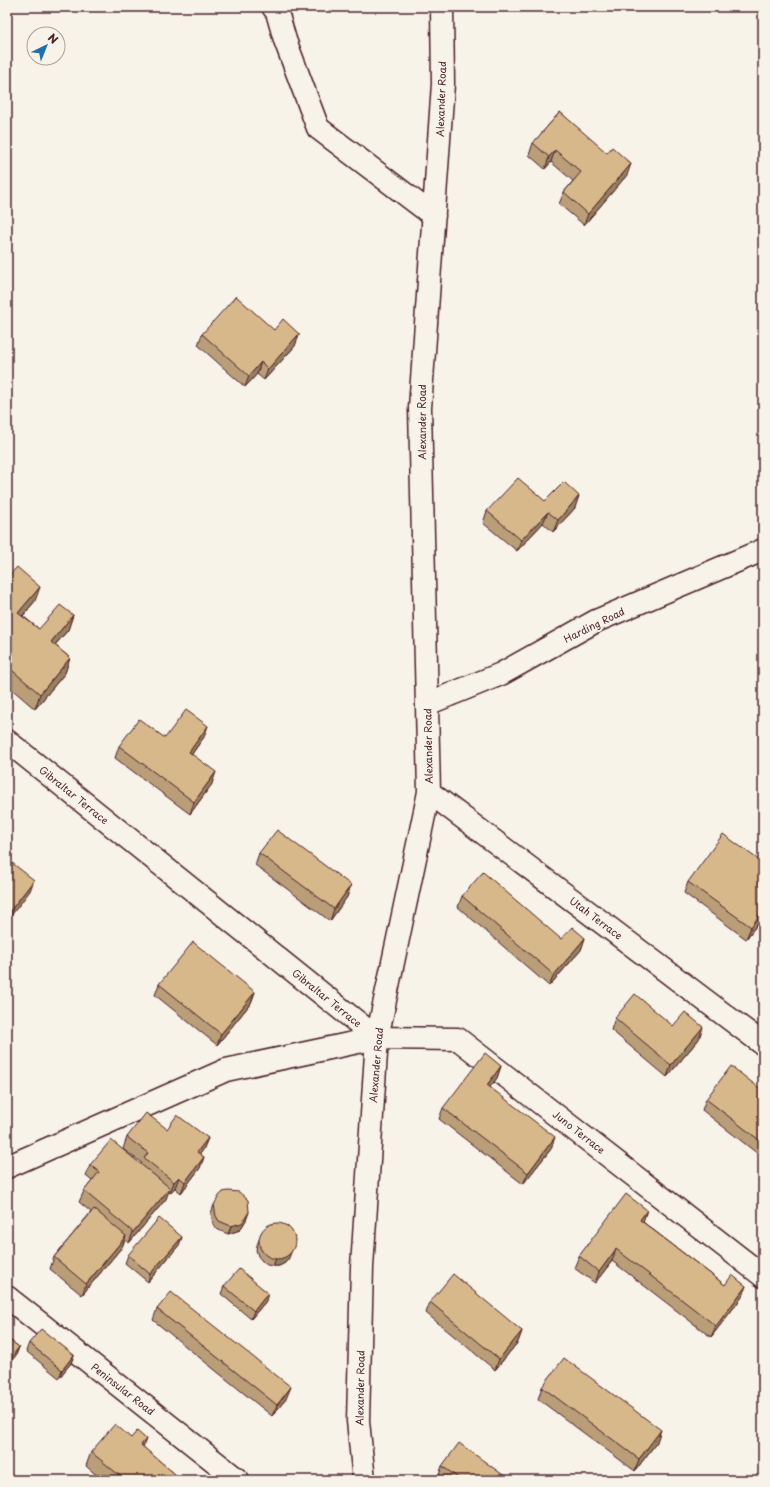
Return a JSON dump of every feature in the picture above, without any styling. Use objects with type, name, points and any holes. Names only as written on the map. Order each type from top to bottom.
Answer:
[{"type":"lane","points":[[273,7],[277,12],[285,40],[318,128],[434,216]]},
{"type":"lane","name":"Alexander Road","points":[[364,1480],[358,1421],[362,1267],[377,1038],[429,792],[420,408],[443,84],[442,7]]},
{"type":"lane","name":"Harding Road","points":[[427,704],[501,674],[596,621],[763,550]]},
{"type":"lane","name":"Gibraltar Terrace","points":[[7,741],[377,1038]]},
{"type":"lane","name":"Utah Terrace","points":[[429,792],[763,1044]]},
{"type":"lane","name":"Gibraltar Terrace","points":[[7,1167],[226,1070],[377,1038]]},
{"type":"lane","name":"Juno Terrace","points":[[377,1038],[458,1038],[763,1276]]},
{"type":"lane","name":"Peninsular Road","points":[[7,1297],[238,1480]]},
{"type":"building","points":[[7,86],[12,89],[7,96]]},
{"type":"building","points":[[560,112],[607,153],[612,147],[631,164],[588,214],[564,192],[581,172],[555,150],[549,157],[533,143]]},
{"type":"building","points":[[236,296],[274,330],[283,319],[299,334],[268,369],[261,362],[249,376],[202,334]]},
{"type":"building","points":[[518,478],[545,501],[564,482],[579,496],[558,520],[548,512],[521,540],[487,511]]},
{"type":"building","points":[[17,567],[40,587],[18,613],[39,629],[60,605],[73,615],[51,642],[70,658],[40,694],[7,666],[7,578]]},
{"type":"building","points":[[186,710],[208,726],[189,752],[216,772],[194,802],[119,746],[139,719],[165,738]]},
{"type":"building","points":[[277,830],[351,885],[334,909],[259,853]]},
{"type":"building","points":[[723,834],[763,863],[763,910],[751,927],[688,882]]},
{"type":"building","points":[[7,859],[34,880],[7,915]]},
{"type":"building","points":[[483,872],[561,939],[572,927],[585,938],[554,975],[462,896]]},
{"type":"building","points":[[193,942],[255,992],[221,1034],[159,984]]},
{"type":"building","points":[[635,994],[673,1026],[685,1012],[703,1027],[671,1065],[615,1018]]},
{"type":"building","points":[[485,1053],[501,1066],[487,1085],[555,1137],[528,1173],[443,1108]]},
{"type":"building","points":[[731,1066],[763,1091],[763,1143],[706,1099]]},
{"type":"building","points":[[146,1113],[167,1129],[177,1115],[208,1138],[197,1152],[204,1157],[185,1182],[179,1177],[174,1182],[144,1158],[148,1153],[127,1137]]},
{"type":"building","points":[[111,1140],[170,1188],[133,1232],[84,1191],[99,1172],[90,1165]]},
{"type":"building","points":[[223,1192],[239,1192],[248,1200],[249,1212],[242,1223],[231,1226],[219,1221],[216,1216],[214,1205]]},
{"type":"building","points":[[626,1194],[647,1210],[640,1220],[725,1285],[732,1275],[746,1286],[716,1326],[616,1249],[599,1272],[579,1256]]},
{"type":"building","points":[[94,1209],[126,1236],[86,1284],[54,1257]]},
{"type":"building","points":[[159,1218],[182,1237],[150,1274],[128,1255]]},
{"type":"building","points":[[277,1223],[287,1226],[292,1231],[295,1241],[292,1251],[287,1256],[277,1259],[267,1256],[262,1251],[259,1241],[262,1231],[267,1226]]},
{"type":"building","points":[[239,1269],[268,1293],[254,1311],[224,1286]]},
{"type":"building","points":[[453,1274],[522,1331],[499,1359],[430,1302]]},
{"type":"building","points":[[171,1292],[291,1387],[277,1405],[157,1309]]},
{"type":"building","points":[[41,1329],[74,1355],[62,1370],[29,1343]]},
{"type":"building","points":[[7,1338],[19,1347],[10,1359],[7,1357]]},
{"type":"building","points":[[564,1358],[661,1430],[639,1459],[542,1387]]},
{"type":"building","points":[[115,1424],[131,1438],[137,1431],[146,1439],[141,1445],[182,1480],[125,1480],[91,1452]]},
{"type":"building","points":[[459,1443],[510,1480],[461,1480],[442,1466]]},
{"type":"building","points":[[196,1476],[201,1480],[193,1480]]}]
